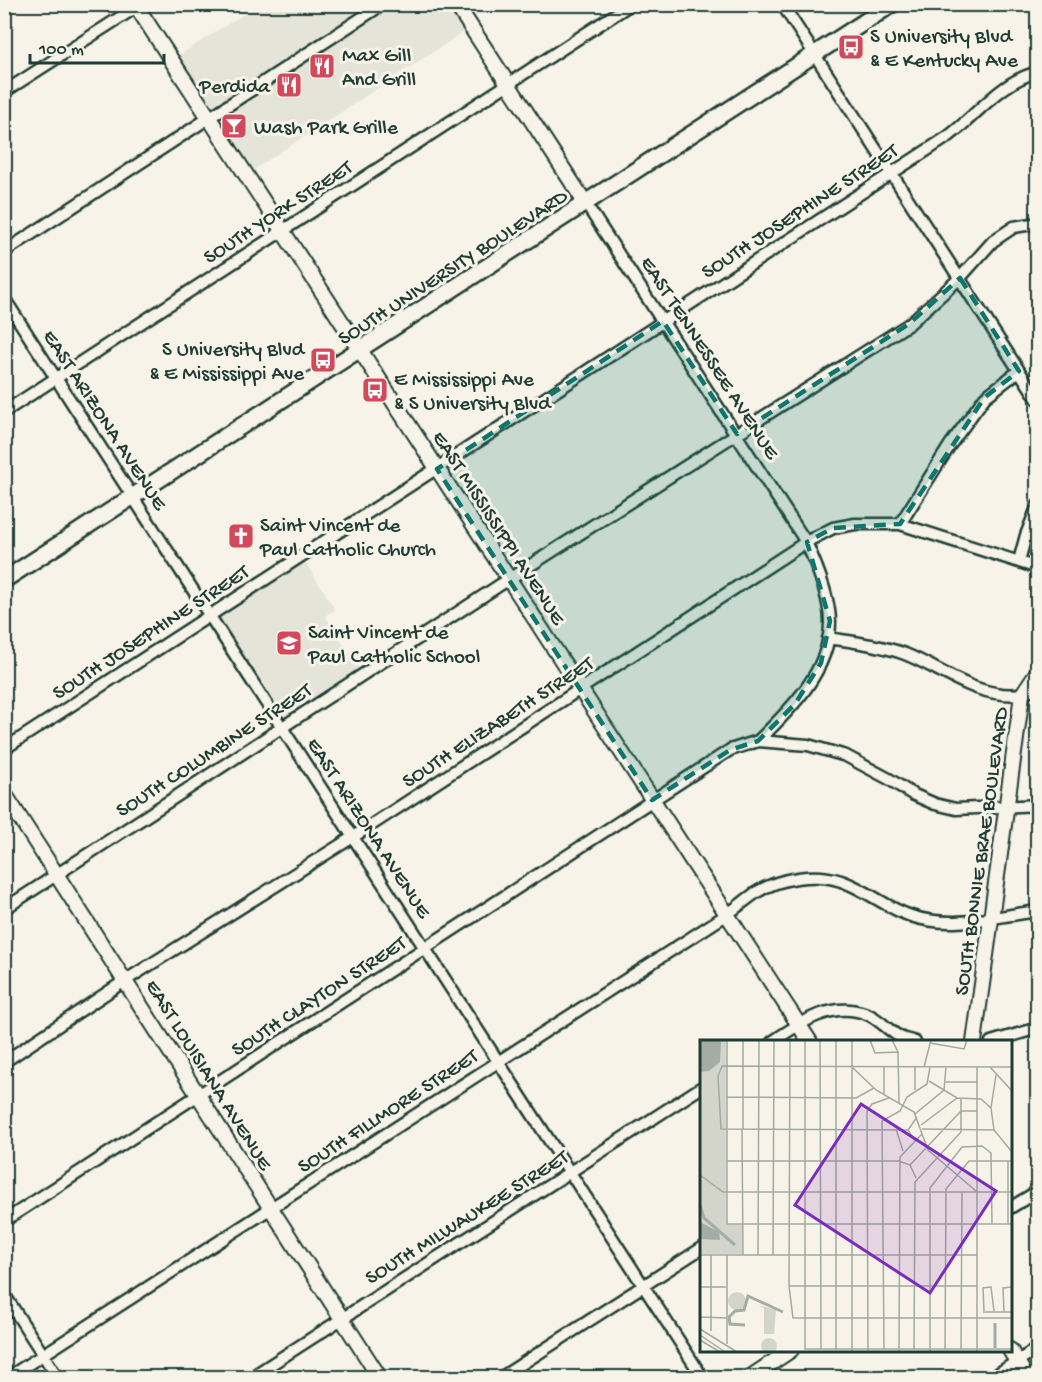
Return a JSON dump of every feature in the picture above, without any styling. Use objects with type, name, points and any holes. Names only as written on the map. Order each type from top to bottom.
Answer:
[{"type":"main road","name":"SOUTH UNIVERSITY BOULEVARD","points":[[4,580],[361,351],[892,4]]},
{"type":"street","points":[[4,252],[383,4]]},
{"type":"street","name":"EAST TENNESSEE AVENUE","points":[[456,4],[806,542],[825,593],[830,621],[828,638],[821,663],[814,677],[795,704],[758,741]]},
{"type":"street","name":"SOUTH YORK STREET","points":[[4,412],[631,4]]},
{"type":"street","points":[[782,4],[1038,400]]},
{"type":"street","points":[[4,92],[138,5]]},
{"type":"street","name":"EAST MISSISSIPPI AVENUE","points":[[138,5],[208,118],[809,1040]]},
{"type":"street","name":"SOUTH JOSEPHINE STREET","points":[[4,749],[891,173],[962,126],[999,91],[1017,79],[1038,72]]},
{"type":"street","name":"SOUTH COLUMBINE STREET","points":[[4,909],[509,579],[909,324],[960,278],[999,237],[1014,227],[1038,223]]},
{"type":"street","name":"EAST ARIZONA AVENUE","points":[[4,298],[703,1377]]},
{"type":"street","points":[[900,524],[950,445],[985,397],[1019,371]]},
{"type":"street","points":[[1019,561],[1038,505]]},
{"type":"street","name":"SOUTH ELIZABETH STREET","points":[[4,1062],[126,980],[354,837],[806,542],[833,528],[900,524],[1038,568]]},
{"type":"street","points":[[828,638],[871,645],[904,654],[988,693],[1023,694],[1038,687]]},
{"type":"street","name":"SOUTH BONNIE BRAE BOULEVARD","points":[[974,1040],[1023,694],[1038,670]]},
{"type":"street","points":[[758,741],[808,746],[846,756],[912,794],[935,804],[956,809],[1038,805]]},
{"type":"street","name":"SOUTH CLAYTON STREET","points":[[4,1221],[730,750],[758,741]]},
{"type":"street","name":"EAST LOUISIANA AVENUE","points":[[4,793],[380,1377]]},
{"type":"street","name":"SOUTH FILLMORE STREET","points":[[7,1377],[728,915],[759,891],[787,880],[815,877],[842,881],[911,916],[943,922],[991,920],[1038,911]]},
{"type":"street","points":[[774,1040],[799,1024],[823,1013],[844,1009],[867,1014],[901,1038],[910,1040]]},
{"type":"street","points":[[995,1040],[1038,1028]]},
{"type":"street","name":"SOUTH MILWAUKEE STREET","points":[[250,1377],[700,1089]]},
{"type":"street","points":[[1012,1207],[1038,1191]]},
{"type":"street","points":[[500,1377],[700,1249]]},
{"type":"street","points":[[4,1294],[58,1377]]},
{"type":"street","points":[[991,1377],[1013,1356],[1038,1348]]},
{"type":"street","points":[[749,1377],[788,1352]]},
{"type":"street","points":[[1013,1356],[1027,1377]]},
{"type":"highlighted area","points":[[960,278],[1019,371],[985,397],[900,524],[833,528],[807,542],[830,621],[821,663],[795,704],[758,741],[730,750],[652,800],[437,469],[663,321],[737,434],[909,324]]},
{"type":"shaded area","points":[[258,5],[452,5],[468,29],[250,172],[178,56]]},
{"type":"shaded area","name":"Saint Vincent de Paul Catholic School","points":[[304,560],[335,609],[325,616],[359,668],[287,715],[282,715],[220,615]]},
{"type":"place","name":"S University Blvd & E Kentucky Ave","points":[[851,47]]},
{"type":"place","name":"Max Gill And Grill","points":[[322,66]]},
{"type":"place","name":"Perdida","points":[[289,85]]},
{"type":"place","name":"Wash Park Grille","points":[[234,126]]},
{"type":"place","name":"S University Blvd & E Mississippi Ave","points":[[323,360]]},
{"type":"place","name":"E Mississippi Ave & S University Blvd","points":[[375,390]]},
{"type":"place","name":"Saint Vincent de Paul Catholic Church","points":[[241,536]]},
{"type":"place","name":"Saint Vincent de Paul Catholic School","points":[[289,643]]}]
